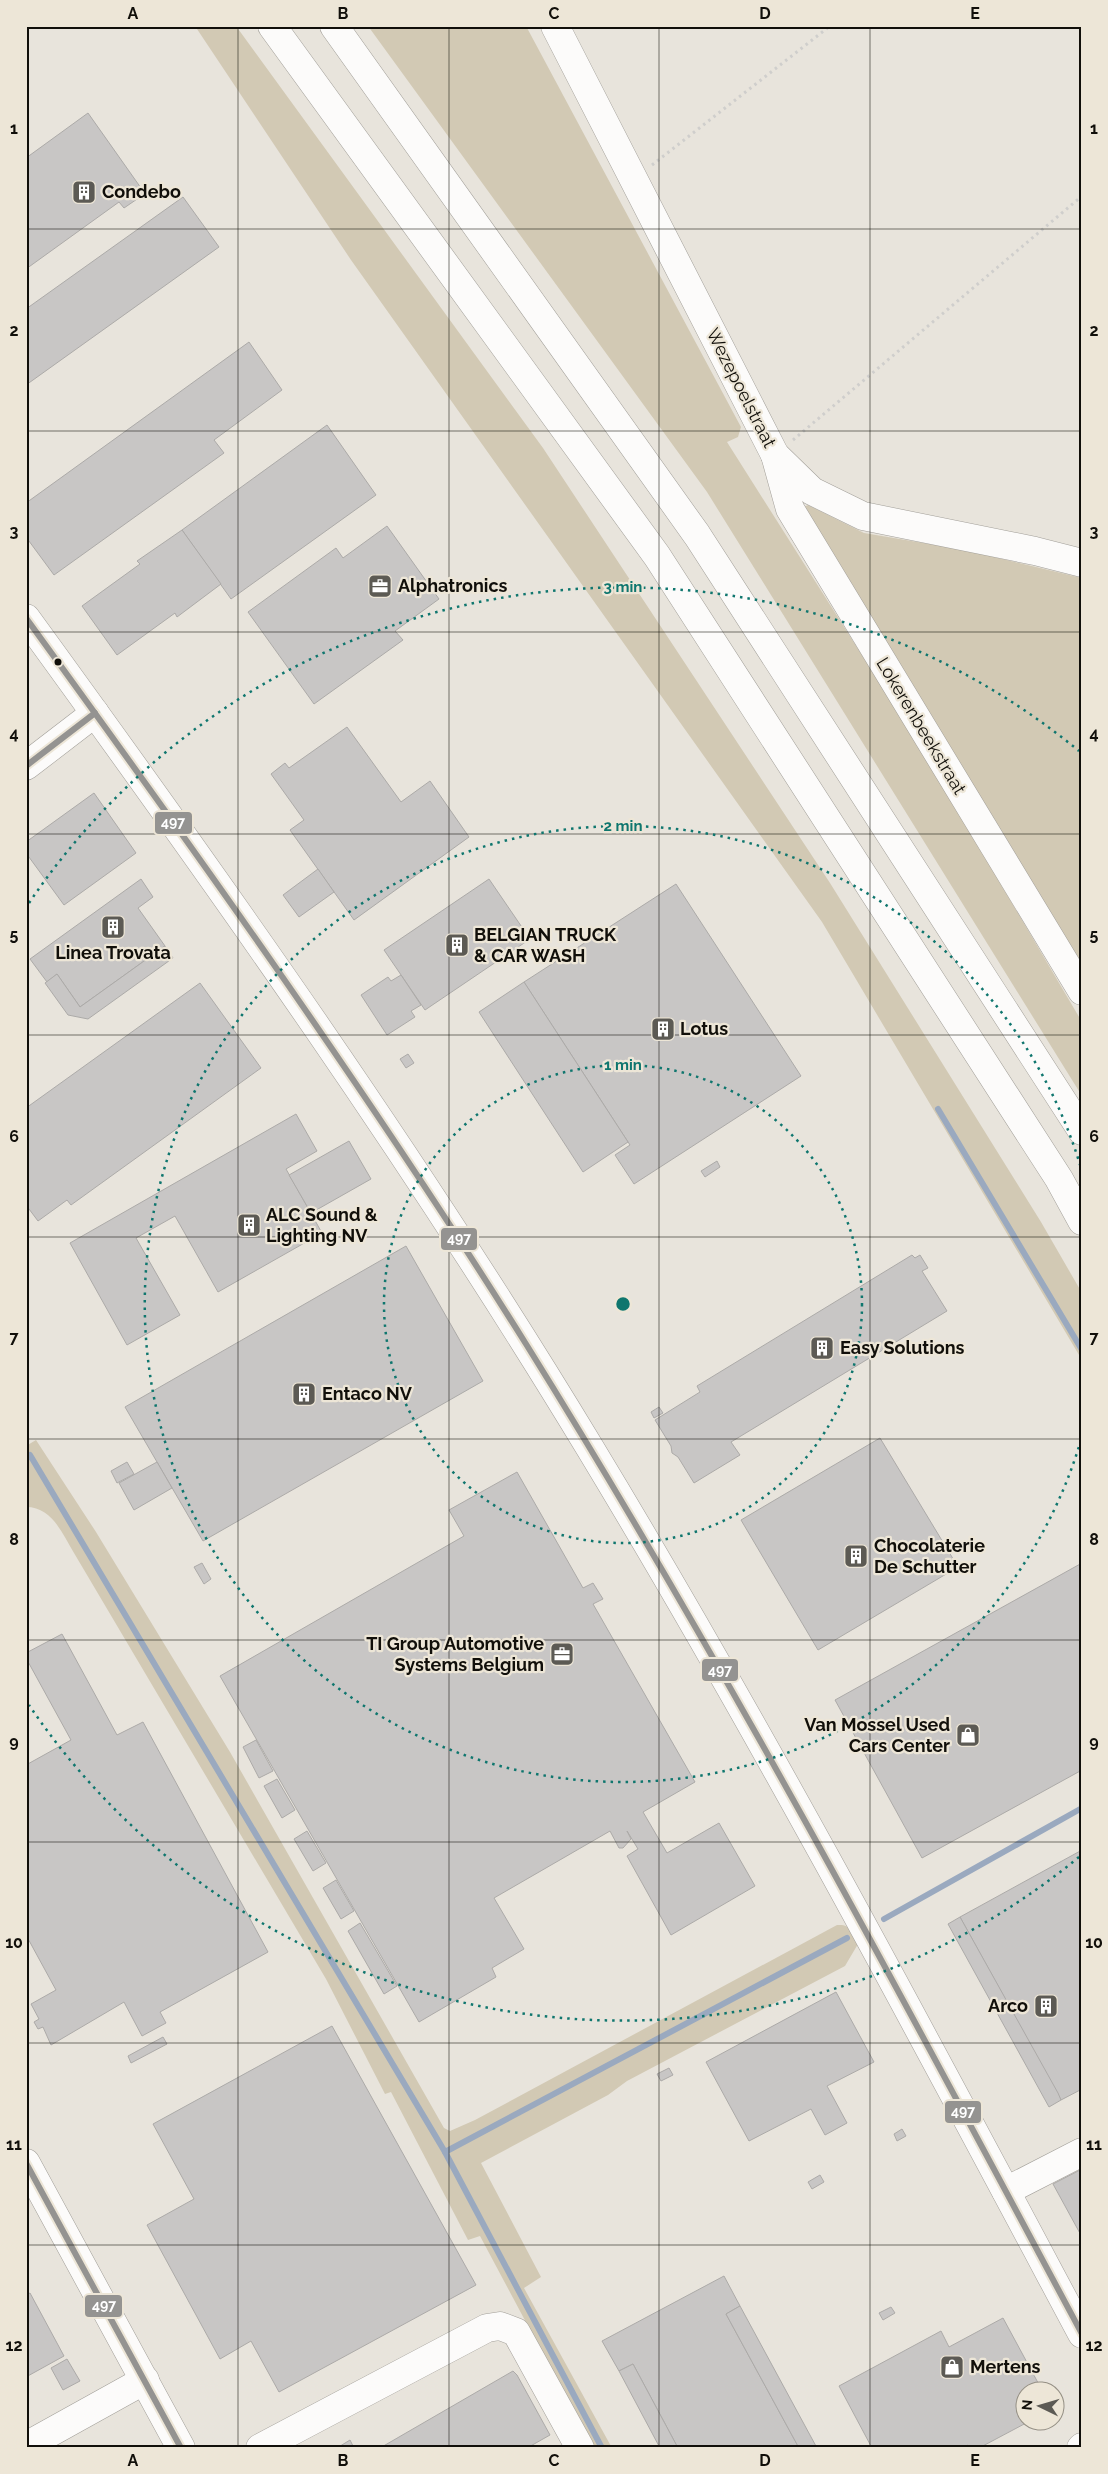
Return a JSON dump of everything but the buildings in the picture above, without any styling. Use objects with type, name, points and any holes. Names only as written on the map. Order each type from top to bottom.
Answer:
[{"type":"main road","points":[[272,26],[657,556],[1059,1179],[1082,1221]]},
{"type":"main road","points":[[334,26],[697,535],[1082,1131]]},
{"type":"main road","name":"Wezepoelstraat","points":[[555,26],[775,455],[812,491],[863,516],[1035,551],[1082,563]]},
{"type":"main road","name":"Lokerenbeekstraat","points":[[775,455],[790,509],[1082,991]]},
{"type":"main road","points":[[26,618],[336,1053],[589,1446],[707,1647],[808,1828],[1082,2334]]},
{"type":"main road","points":[[26,766],[95,714]]},
{"type":"main road","points":[[1006,2191],[1082,2152]]},
{"type":"main road","points":[[26,2162],[181,2448]]},
{"type":"main road","points":[[260,2448],[487,2328],[500,2326],[516,2332],[580,2448]]},
{"type":"main road","points":[[26,2446],[145,2380]]},
{"type":"path","points":[[633,179],[830,26]]},
{"type":"path","points":[[775,455],[1082,196]]},
{"type":"shaded area","points":[[195,26],[236,26],[543,448],[830,883],[1041,1222],[1082,1293],[1082,1360],[822,922],[351,260]]},
{"type":"shaded area","points":[[368,26],[526,26],[741,427],[738,437],[727,442],[922,750],[1082,1022],[1082,1096],[707,492]]},
{"type":"shaded area","points":[[808,505],[864,533],[965,550],[1082,578],[1082,971],[800,509]]},
{"type":"shaded area","points":[[36,1440],[96,1532],[230,1752],[444,2128],[450,2131],[475,2120],[837,1925],[848,1927],[853,1932],[858,1944],[845,1966],[627,2081],[608,2095],[481,2163],[541,2277],[524,2288],[612,2448],[593,2448],[480,2236],[468,2240],[391,2092],[385,2094],[326,1979],[60,1530],[55,1522],[43,1511],[26,1507],[26,1446]]},
{"type":"waterway","points":[[938,1109],[1082,1350]]},
{"type":"waterway","points":[[26,1459],[30,1455],[445,2152],[602,2448]]},
{"type":"waterway","points":[[884,1919],[1082,1808]]},
{"type":"waterway","points":[[445,2152],[847,1938]]},
{"type":"transit line","name":"497","points":[[26,618],[219,887],[345,1068],[467,1251],[526,1344],[600,1465],[743,1710],[881,1959],[1082,2334]]},
{"type":"transit line","name":"497","points":[[26,766],[95,713]]},
{"type":"transit line","name":"497","points":[[26,2163],[181,2448]]},
{"type":"place","name":"Condebo","points":[[84,192]]},
{"type":"place","name":"Alphatronics","points":[[380,586]]},
{"type":"place","name":"Linea Trovata","points":[[113,927]]},
{"type":"place","name":"BELGIAN TRUCK & CAR WASH","points":[[457,945]]},
{"type":"place","name":"Lotus","points":[[663,1029]]},
{"type":"place","name":"ALC Sound & Lighting NV","points":[[249,1225]]},
{"type":"place","name":"Easy Solutions","points":[[822,1348]]},
{"type":"place","name":"Entaco NV","points":[[304,1394]]},
{"type":"place","name":"Chocolaterie De Schutter","points":[[856,1556]]},
{"type":"place","name":"TI Group Automotive Systems Belgium","points":[[562,1654]]},
{"type":"place","name":"Van Mossel Used Cars Center","points":[[968,1735]]},
{"type":"place","name":"Arco","points":[[1046,2006]]},
{"type":"place","name":"Mertens","points":[[952,2367]]}]
